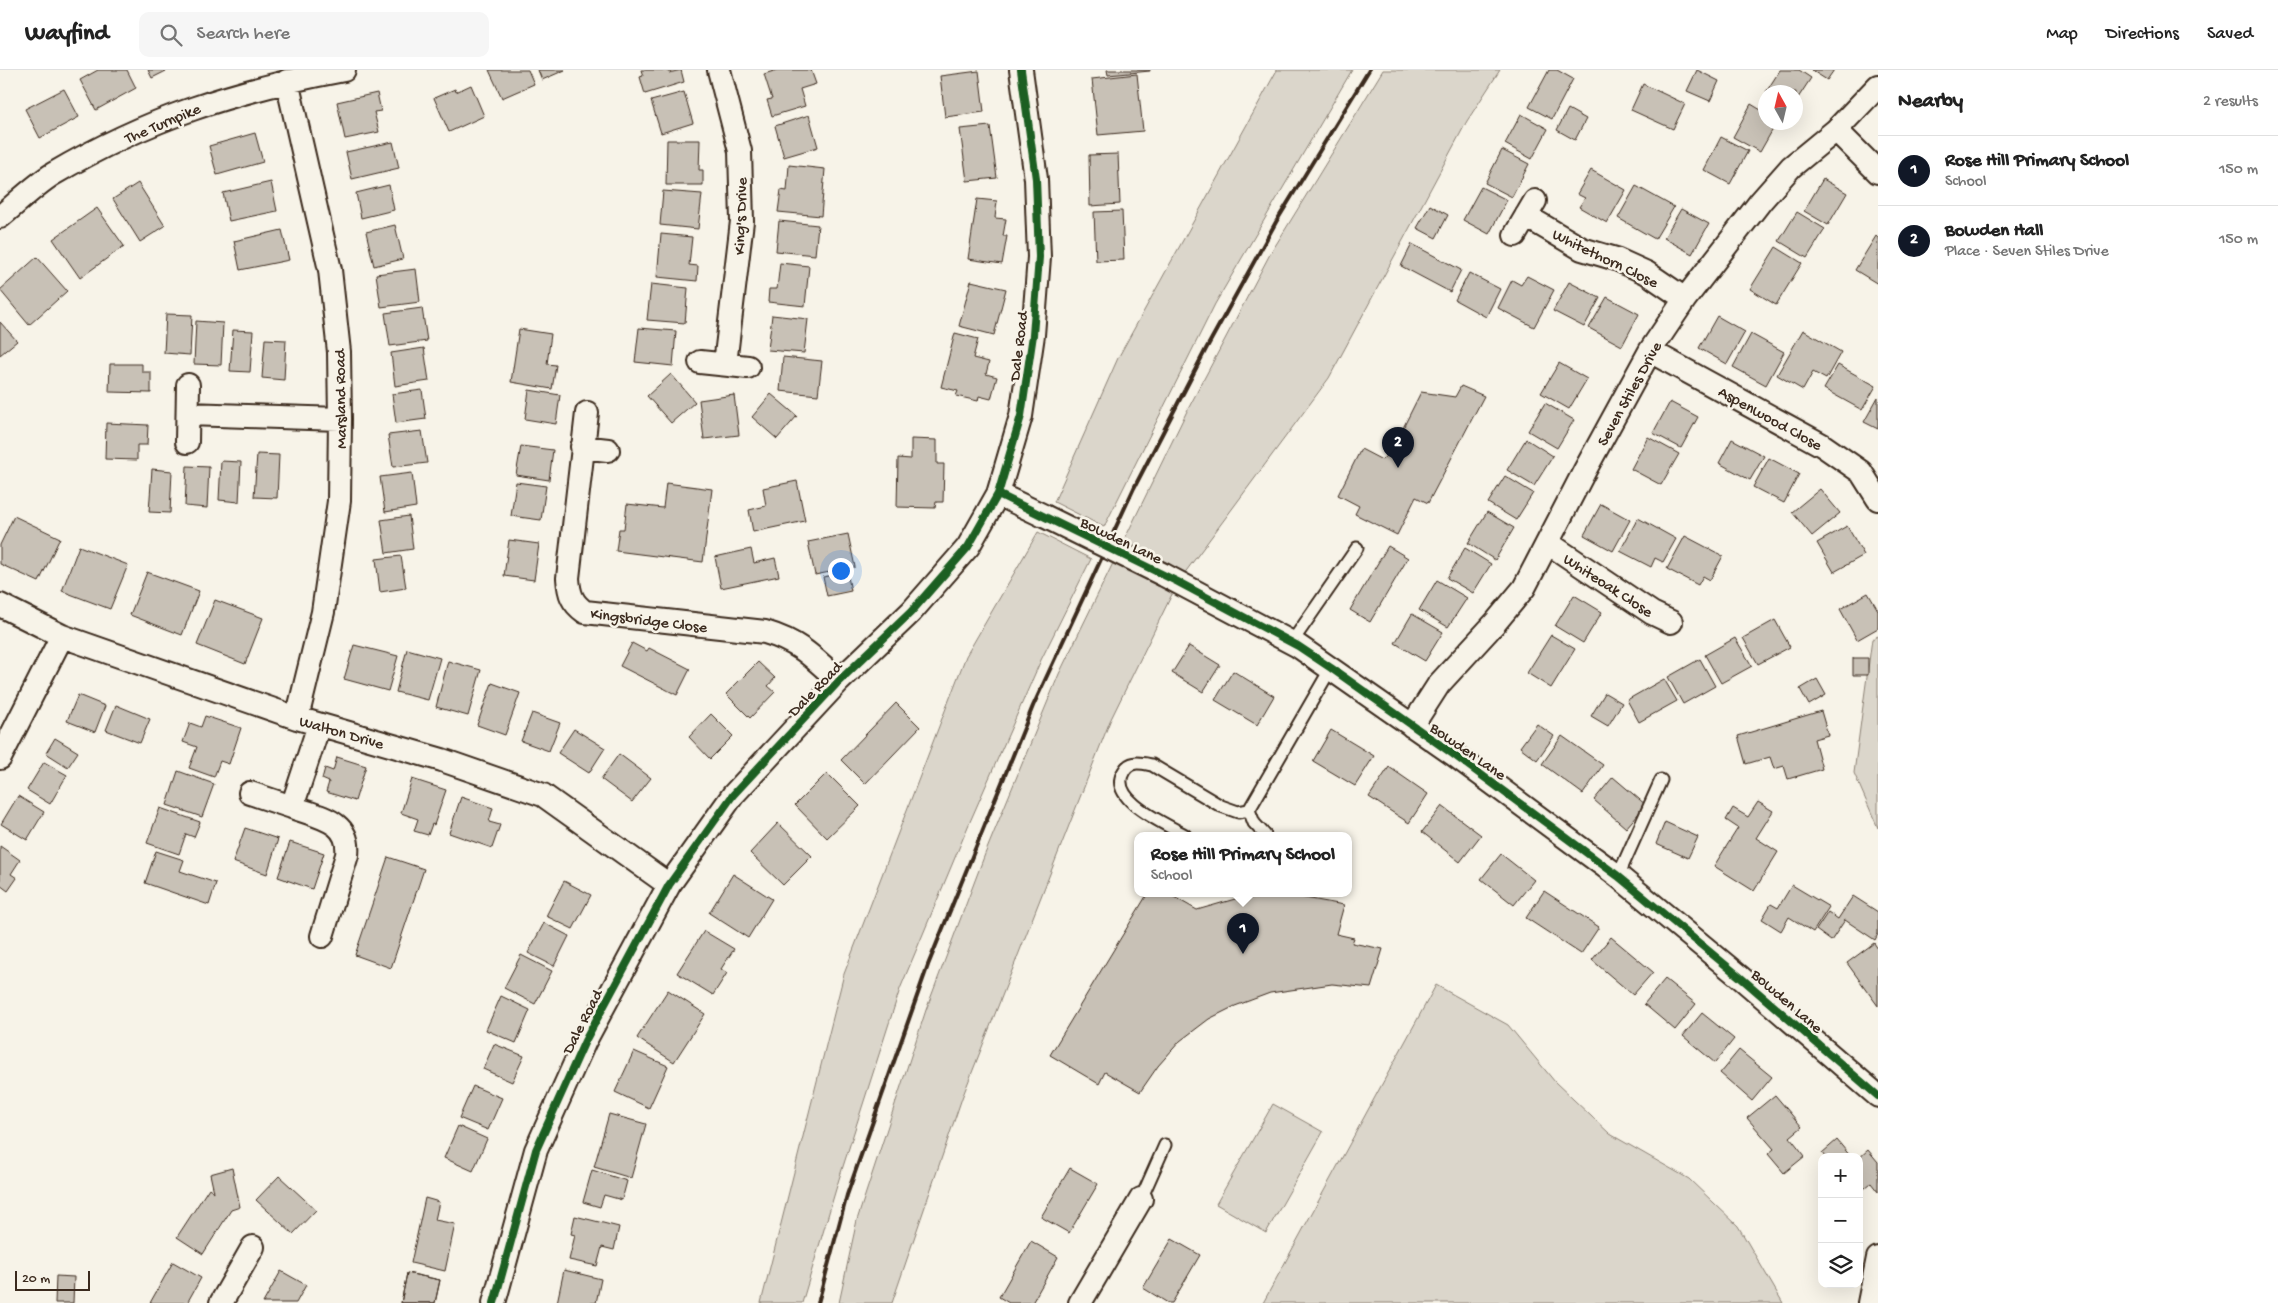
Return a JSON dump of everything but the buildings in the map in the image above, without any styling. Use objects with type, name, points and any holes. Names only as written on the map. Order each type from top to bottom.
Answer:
[{"type":"street","name":"The Turnpike","points":[[0,217],[52,175],[128,135],[182,111],[234,94],[344,70]]},
{"type":"street","name":"King's Drive","points":[[719,70],[740,150],[742,221],[725,364]]},
{"type":"street","name":"Dale Road","points":[[494,1303],[536,1150],[585,1042],[670,884],[733,795],[839,681],[911,612],[968,547],[998,494],[1021,416],[1033,335],[1039,256],[1036,178],[1021,70]]},
{"type":"street","name":"Marsland Road","points":[[287,81],[330,270],[338,352],[340,419],[339,501],[324,603],[297,718]]},
{"type":"street","name":"Seven Stiles Drive","points":[[1412,726],[1439,684],[1496,623],[1524,588],[1650,350],[1685,299],[1761,200],[1791,167],[1836,130],[1878,86]]},
{"type":"street","points":[[1836,130],[1878,172]]},
{"type":"street","name":"Whitethorn Close","points":[[1526,217],[1582,248],[1616,259],[1647,273],[1685,299]]},
{"type":"street","name":"Aspenwood Close","points":[[1650,350],[1822,445],[1861,472],[1878,499]]},
{"type":"street","points":[[700,362],[748,367]]},
{"type":"street","points":[[187,442],[188,384]]},
{"type":"street","name":"Kingsbridge Close","points":[[587,413],[568,578],[569,592],[575,605],[585,612],[765,632],[786,638],[803,648],[839,681]]},
{"type":"street","points":[[188,414],[340,419]]},
{"type":"street","points":[[582,447],[608,450]]},
{"type":"street","name":"Bowden Lane","points":[[998,494],[1164,574],[1292,642],[1331,668],[1453,754],[1618,876],[1747,983],[1878,1096]]},
{"type":"street","name":"Whiteoak Close","points":[[1548,544],[1652,613],[1672,622]]},
{"type":"street","name":"Walton Drive","points":[[0,605],[62,636],[297,718],[442,760],[543,796],[670,884]]},
{"type":"street","points":[[0,758],[62,636]]},
{"type":"street","points":[[292,807],[319,725]]},
{"type":"street","points":[[250,793],[331,821],[347,837],[347,855],[322,936]]},
{"type":"street","points":[[1080,1303],[1141,1199]]},
{"type":"street","points":[[221,1303],[253,1247]]},
{"type":"street","points":[[1869,1303],[1878,1258]]},
{"type":"lane","points":[[1292,642],[1357,548]]},
{"type":"lane","points":[[1180,832],[1130,803],[1122,793],[1120,783],[1121,775],[1125,768],[1140,762],[1152,765],[1221,806],[1238,812],[1251,807],[1331,668]]},
{"type":"lane","points":[[1618,876],[1661,780]]},
{"type":"lane","points":[[1251,807],[1254,823],[1262,832]]},
{"type":"lane","points":[[1141,1199],[1165,1145]]},
{"type":"shaded area","points":[[1277,70],[1352,70],[1215,304],[1104,527],[1054,502],[1118,358]]},
{"type":"shaded area","points":[[1383,70],[1500,70],[1467,121],[1329,378],[1178,582],[1110,721],[962,1098],[892,1303],[839,1303],[857,1220],[926,1010],[985,854],[1059,674],[1187,411],[1269,256]]},
{"type":"shaded area","points":[[1038,532],[1091,559],[1041,660],[969,824],[900,989],[839,1179],[802,1303],[761,1303],[844,974],[966,656]]},
{"type":"shaded area","points":[[1878,636],[1878,828],[1854,773],[1872,639]]},
{"type":"shaded area","points":[[1436,985],[1508,1025],[1555,1082],[1610,1134],[1689,1179],[1738,1226],[1783,1303],[1263,1303]]},
{"type":"shaded area","points":[[1273,1104],[1323,1132],[1266,1233],[1216,1204]]},
{"type":"railway","points":[[818,1303],[847,1195],[928,965],[1033,706],[1134,488],[1206,349],[1276,222],[1369,70]]},
{"type":"cycle path","points":[[494,1303],[536,1150],[585,1041],[669,885],[733,795],[839,681],[911,612],[968,547],[998,494],[1021,416],[1033,335],[1039,257],[1036,179],[1021,70]]},
{"type":"cycle path","points":[[998,494],[1178,582],[1298,646],[1331,668],[1453,754],[1618,876],[1740,977],[1878,1096]]},
{"type":"place","name":"Bowden Hall","points":[[1398,468]]},
{"type":"place","name":"Rose Hill Primary School","points":[[1243,954]]}]
